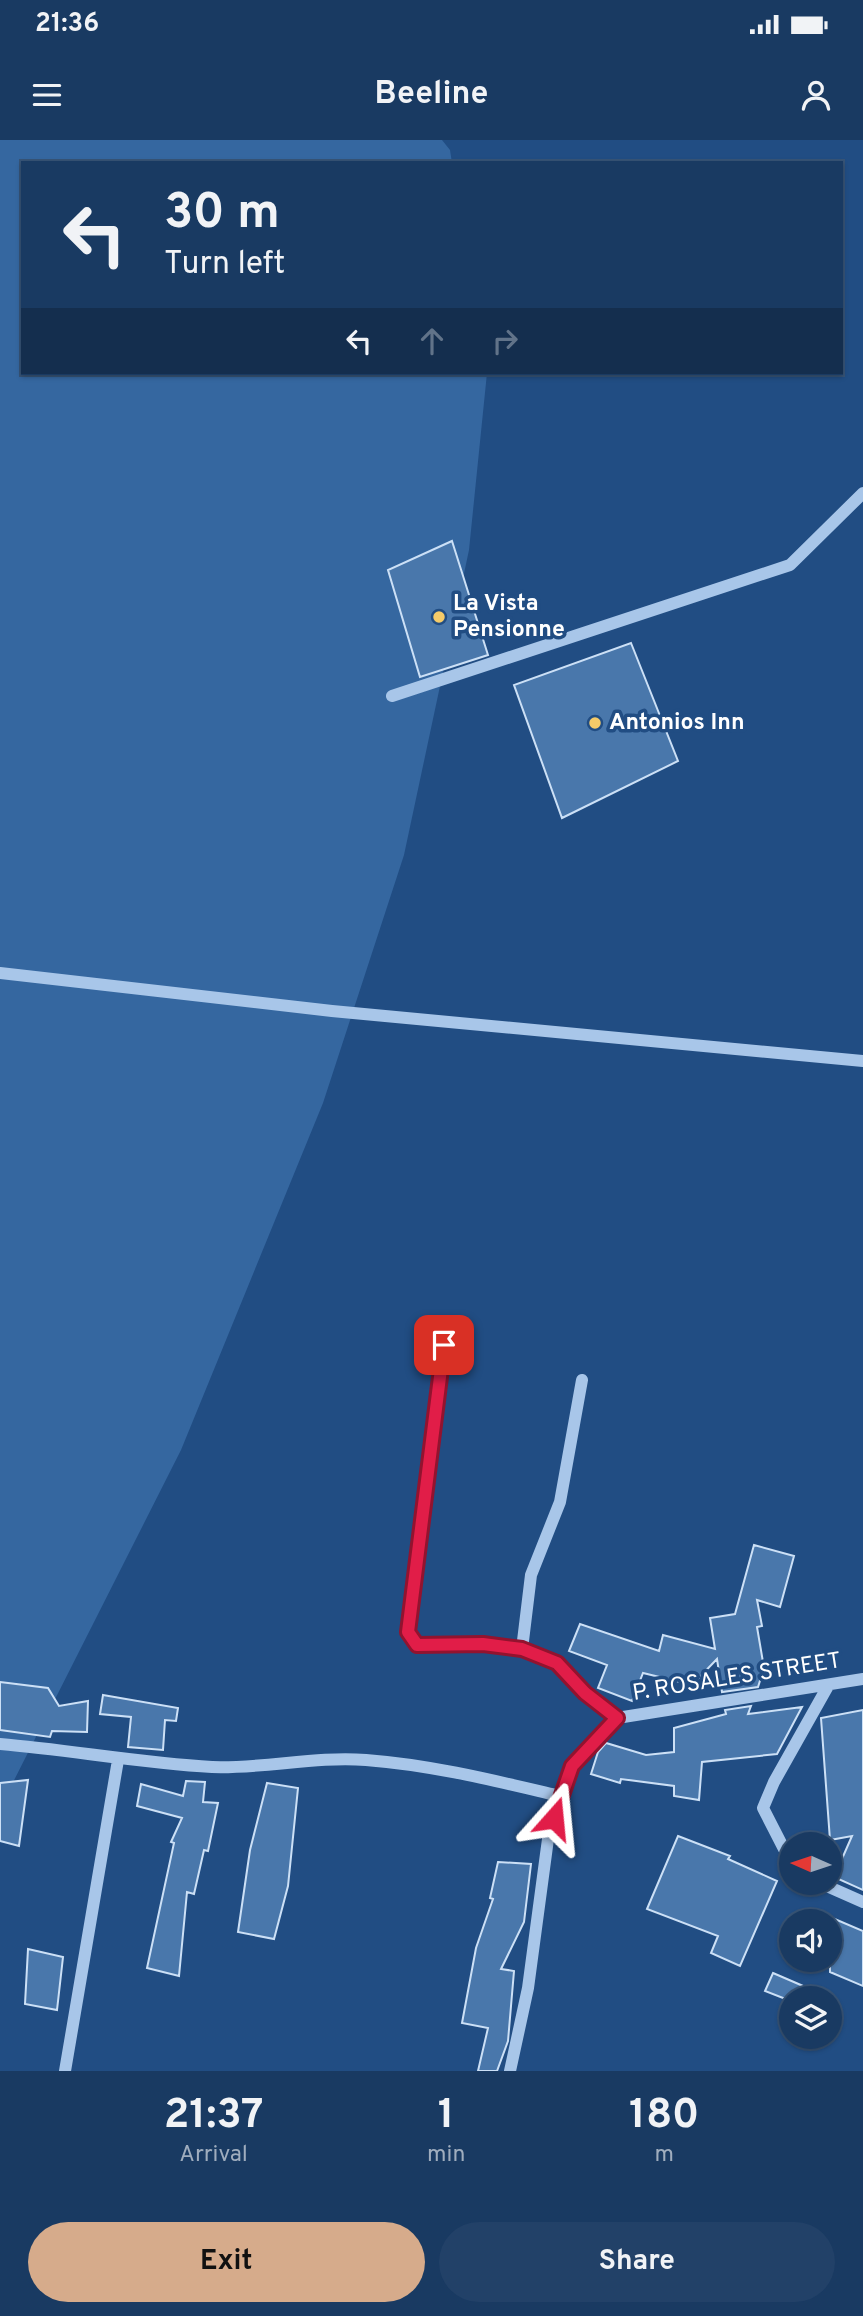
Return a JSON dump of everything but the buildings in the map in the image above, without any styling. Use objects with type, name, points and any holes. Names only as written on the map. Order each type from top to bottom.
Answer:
[{"type":"street","points":[[393,696],[790,565],[863,493]]},
{"type":"street","points":[[0,973],[332,1011],[863,1060]]},
{"type":"street","points":[[447,1325],[408,1632],[417,1645],[483,1644],[522,1649],[557,1663],[585,1693],[617,1718]]},
{"type":"street","points":[[522,1649],[531,1575],[560,1502],[582,1380]]},
{"type":"street","name":"P. ROSALES STREET","points":[[509,2071],[528,1988],[548,1839],[572,1766],[617,1718],[863,1679]]},
{"type":"street","points":[[779,1841],[763,1808],[774,1782],[828,1686]]},
{"type":"street","points":[[0,1744],[54,1748],[118,1760],[215,1767],[364,1760],[463,1774],[560,1796]]},
{"type":"street","points":[[65,2071],[118,1760]]},
{"type":"street","points":[[842,1893],[863,1902]]},
{"type":"shaded area","points":[[0,140],[442,140],[450,150],[452,161],[21,161],[21,375],[487,375],[469,550],[404,855],[323,1103],[181,1450],[0,1808]]},
{"type":"place","name":"La Vista Pensionne","points":[[439,617]]},
{"type":"place","name":"Antonios Inn","points":[[595,723]]},
{"type":"route","points":[[444,1345],[408,1632],[417,1645],[483,1644],[522,1649],[557,1663],[585,1693],[617,1718],[572,1766],[554,1818]]}]
